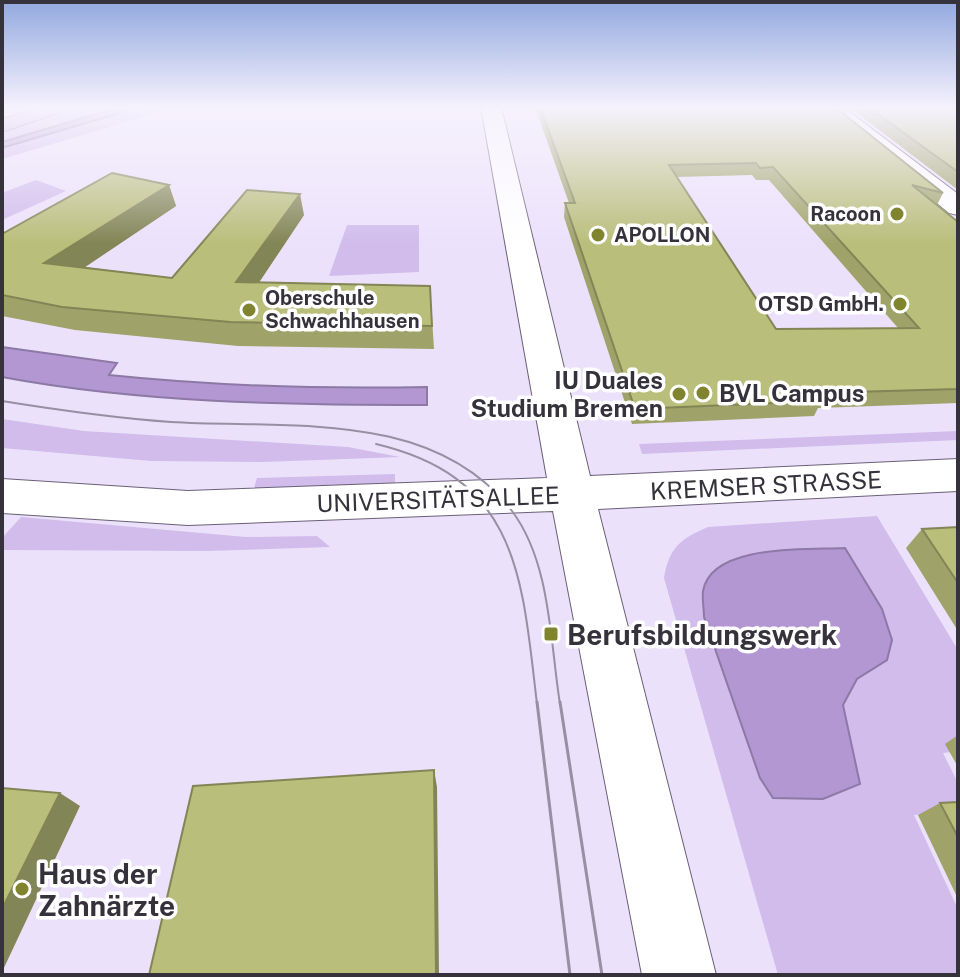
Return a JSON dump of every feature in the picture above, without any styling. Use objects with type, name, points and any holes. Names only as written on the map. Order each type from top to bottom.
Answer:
[{"type":"street","points":[[501,153],[573,494]]},
{"type":"street","points":[[888,153],[958,207]]},
{"type":"street","name":"KREMSER STRASSE","points":[[573,494],[958,475]]},
{"type":"street","name":"UNIVERSITÄTSALLEE","points":[[2,496],[188,508],[573,494],[679,975]]},
{"type":"shaded area","points":[[2,153],[24,153],[2,159]]},
{"type":"shaded area","points":[[36,180],[66,191],[2,220],[2,193]]},
{"type":"shaded area","points":[[347,225],[419,225],[419,272],[329,276]]},
{"type":"shaded area","points":[[2,347],[117,363],[109,375],[149,379],[268,386],[427,387],[427,405],[214,401],[54,386],[2,377]]},
{"type":"shaded area","points":[[2,419],[84,431],[348,447],[400,457],[263,462],[151,461],[2,448]]},
{"type":"shaded area","points":[[958,431],[958,440],[642,454],[639,444]]},
{"type":"shaded area","points":[[395,474],[395,484],[253,491],[257,478]]},
{"type":"shaded area","points":[[877,516],[958,650],[958,751],[943,753],[958,783],[958,812],[914,815],[958,909],[958,975],[778,975],[664,578],[666,568],[677,546],[708,527]]},
{"type":"shaded area","points":[[21,517],[246,537],[317,536],[330,547],[206,551],[2,550],[2,538]]},
{"type":"shaded area","points":[[845,548],[882,609],[892,640],[887,660],[857,679],[843,705],[860,784],[823,799],[773,798],[760,778],[704,617],[703,591],[710,575],[724,564],[742,557],[786,550]]},
{"type":"building","points":[[557,153],[892,153],[943,193],[912,185],[958,222],[958,389],[817,393],[822,401],[635,409],[565,203],[575,203]],"holes":[[[756,163],[760,168],[773,167],[919,328],[776,329],[669,165]]]},
{"type":"building","points":[[931,153],[958,153],[958,172]]},
{"type":"building","points":[[112,173],[169,185],[44,263],[172,278],[247,190],[300,194],[236,282],[430,286],[432,326],[230,322],[62,307],[2,295],[2,234]]},
{"type":"building","points":[[958,527],[958,583],[922,529]]},
{"type":"building","points":[[434,770],[436,975],[149,975],[193,786]]},
{"type":"building","points":[[2,788],[60,793],[2,909]]},
{"type":"building","points":[[958,802],[958,837],[940,803]]},
{"type":"tram line","points":[[2,401],[171,422],[355,430],[400,439],[442,455],[479,478],[512,511],[525,532],[542,579],[560,704]]},
{"type":"tram line","points":[[376,444],[424,460],[460,481],[486,508],[505,540],[517,576],[526,615],[537,704]]},
{"type":"tram line","points":[[537,702],[570,975]]},
{"type":"tram line","points":[[560,702],[602,975]]},
{"type":"place","name":"Racoon","points":[[897,214]]},
{"type":"place","name":"APOLLON","points":[[598,235]]},
{"type":"place","name":"OTSD GmbH.","points":[[900,304]]},
{"type":"place","name":"Oberschule Schwachhausen","points":[[249,310]]},
{"type":"place","name":"BVL Campus","points":[[703,393]]},
{"type":"place","name":"IU Duales Studium Bremen","points":[[679,394]]},
{"type":"place","name":"Berufsbildungswerk","points":[[551,634]]},
{"type":"place","name":"Haus der Zahnärzte","points":[[22,889]]}]
